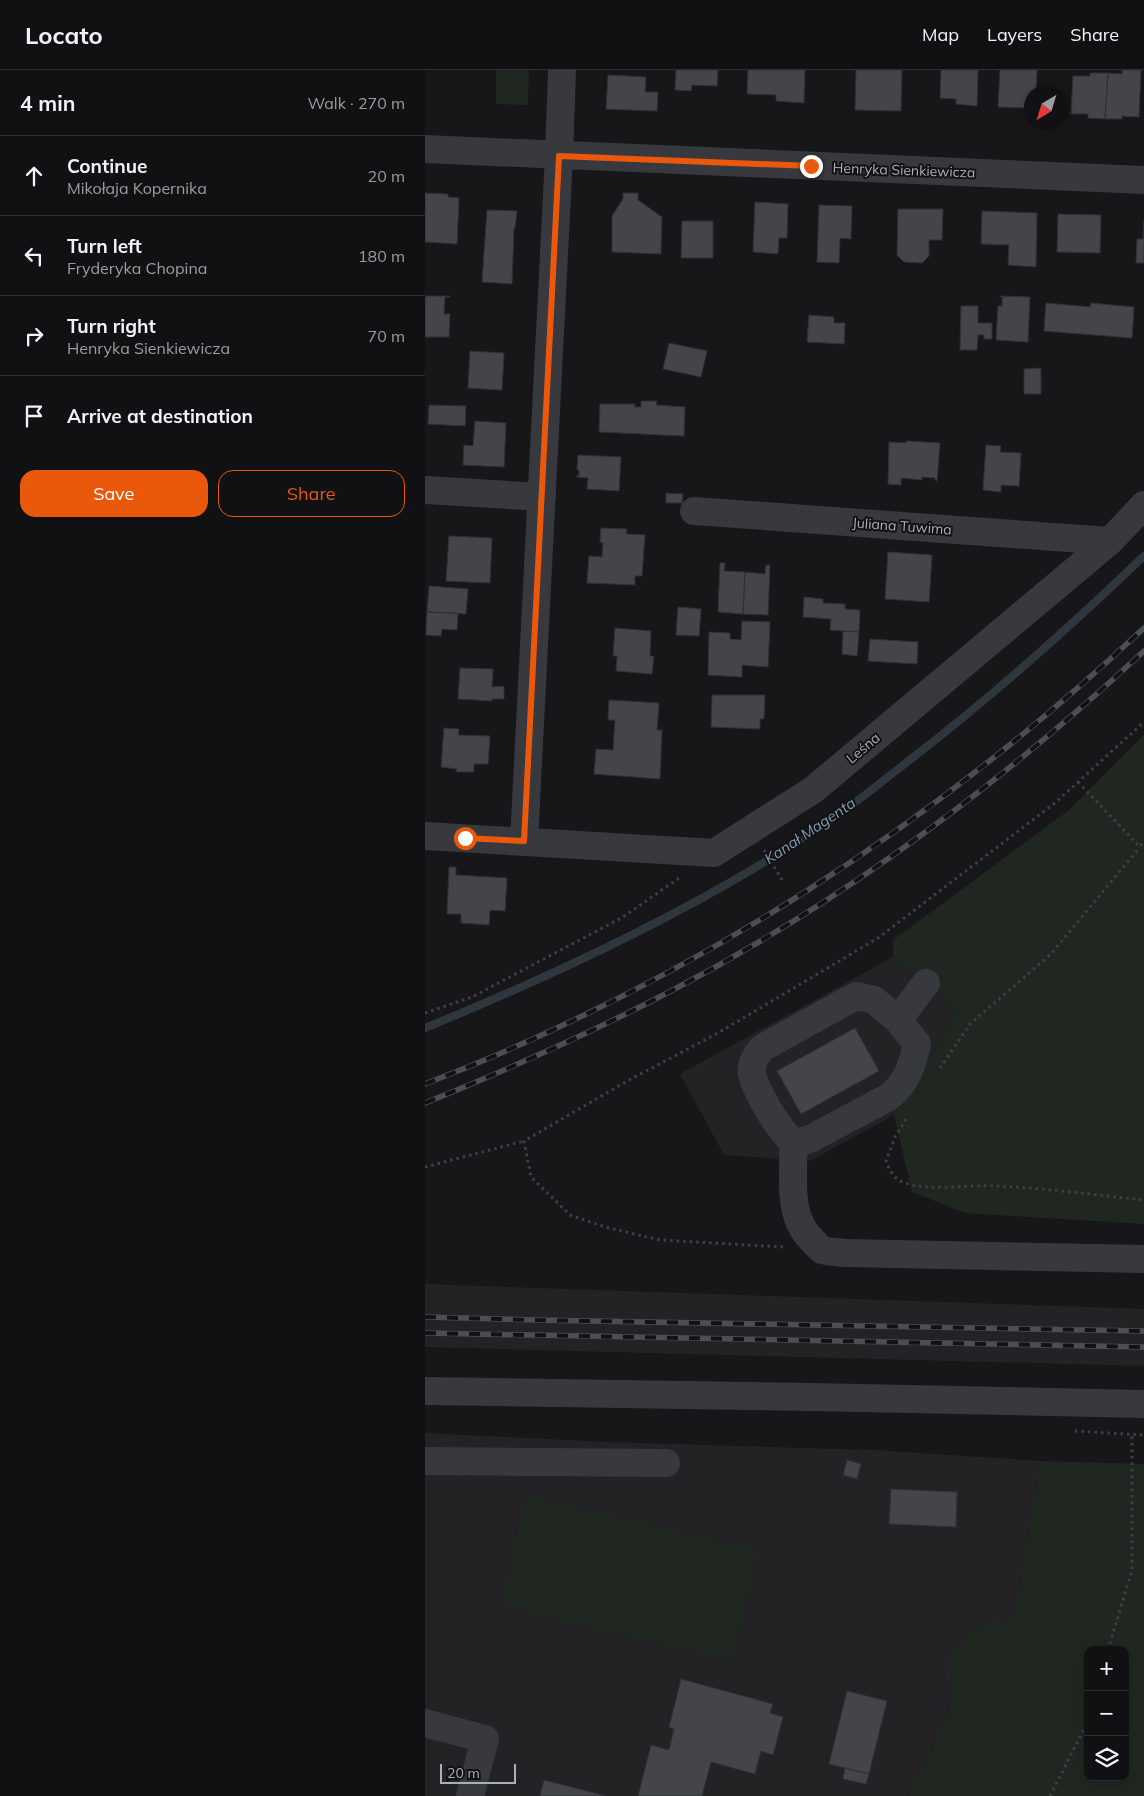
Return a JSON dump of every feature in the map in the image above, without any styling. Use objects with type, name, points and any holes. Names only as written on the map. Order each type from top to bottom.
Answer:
[{"type":"street","points":[[524,841],[562,70]]},
{"type":"street","name":"Henryka Sienkiewicza","points":[[425,149],[1144,180]]},
{"type":"street","points":[[425,490],[542,497]]},
{"type":"street","name":"Leśna","points":[[714,853],[813,790],[1110,541],[1144,505]]},
{"type":"street","name":"Juliana Tuwima","points":[[694,511],[1110,541]]},
{"type":"street","points":[[425,836],[714,853]]},
{"type":"street","points":[[898,1020],[926,983]]},
{"type":"street","points":[[856,996],[874,1000],[898,1020],[917,1044],[913,1065],[898,1090],[887,1098],[810,1139],[800,1142],[793,1141],[785,1135],[759,1092],[752,1072],[755,1057],[762,1048],[856,996]]},
{"type":"street","points":[[793,1141],[792,1195],[797,1217],[808,1236],[822,1250],[889,1255],[1144,1259]]},
{"type":"street","points":[[425,1391],[1144,1404]]},
{"type":"street","points":[[425,1461],[665,1463]]},
{"type":"street","points":[[425,1723],[485,1739],[470,1796]]},
{"type":"path","points":[[1078,782],[1140,847]]},
{"type":"path","points":[[934,1075],[970,1024],[1051,954],[1144,841]]},
{"type":"path","points":[[763,848],[781,880]]},
{"type":"path","points":[[425,1013],[472,997],[623,917],[714,853]]},
{"type":"path","points":[[909,1113],[895,1137],[886,1161],[890,1172],[903,1182],[928,1186],[995,1186],[1144,1200]]},
{"type":"path","points":[[425,1167],[524,1141]]},
{"type":"path","points":[[1109,1646],[1132,1570],[1131,1435]]},
{"type":"path","points":[[1051,1796],[1084,1729]]},
{"type":"shaded area","points":[[496,70],[529,70],[528,105],[496,104]]},
{"type":"shaded area","points":[[1144,735],[1144,1224],[965,1213],[912,1192],[894,1115],[959,1010],[893,957],[893,940],[1069,810]]},
{"type":"shaded area","points":[[893,957],[959,1010],[894,1115],[810,1161],[724,1155],[680,1074]]},
{"type":"shaded area","points":[[425,1284],[1144,1309],[1144,1366],[425,1347]]},
{"type":"shaded area","points":[[425,1433],[607,1442],[875,1450],[1040,1461],[1014,1616],[972,1631],[948,1661],[954,1689],[944,1724],[907,1796],[425,1796]]},
{"type":"shaded area","points":[[1040,1461],[1144,1464],[1144,1796],[907,1796],[944,1724],[954,1689],[948,1661],[972,1631],[1014,1616]]},
{"type":"shaded area","points":[[526,1495],[758,1550],[732,1661],[500,1606]]},
{"type":"building","points":[[676,70],[718,70],[717,86],[692,85],[691,91],[675,90]]},
{"type":"building","points":[[748,70],[805,70],[804,103],[776,101],[776,95],[747,94]]},
{"type":"building","points":[[856,70],[902,70],[901,111],[855,110]]},
{"type":"building","points":[[941,70],[978,70],[977,106],[956,104],[956,99],[940,98]]},
{"type":"building","points":[[1000,70],[1037,70],[1036,85],[1024,85],[1024,108],[998,107]]},
{"type":"building","points":[[1122,70],[1141,70],[1139,117],[1122,116],[1122,119],[1105,119],[1108,73],[1122,74]]},
{"type":"building","points":[[1090,73],[1108,73],[1105,119],[1088,118],[1088,114],[1071,114],[1073,76],[1090,76]]},
{"type":"building","points":[[608,75],[646,77],[645,92],[658,92],[657,111],[606,109]]},
{"type":"building","points":[[425,193],[448,194],[448,197],[459,198],[457,244],[425,242]]},
{"type":"building","points":[[623,193],[638,193],[638,200],[662,217],[661,254],[612,252],[612,216],[623,199]]},
{"type":"building","points":[[755,202],[788,204],[787,238],[779,238],[778,254],[753,252]]},
{"type":"building","points":[[819,205],[852,206],[851,239],[840,238],[839,263],[817,262]]},
{"type":"building","points":[[898,209],[943,209],[942,240],[929,240],[929,256],[922,263],[904,262],[897,255]]},
{"type":"building","points":[[487,210],[517,211],[514,228],[512,284],[482,282]]},
{"type":"building","points":[[982,211],[1037,213],[1036,267],[1008,265],[1009,245],[981,244]]},
{"type":"building","points":[[1058,214],[1101,215],[1100,253],[1057,252]]},
{"type":"building","points":[[682,221],[713,221],[713,258],[681,258]]},
{"type":"building","points":[[1144,221],[1144,263],[1136,263],[1137,239],[1143,239]]},
{"type":"building","points":[[425,296],[450,296],[445,297],[444,314],[450,314],[449,337],[425,337]]},
{"type":"building","points":[[999,296],[1030,297],[1028,342],[996,340],[998,306],[1002,306],[1002,297]]},
{"type":"building","points":[[1046,303],[1090,307],[1091,303],[1134,307],[1132,338],[1044,331]]},
{"type":"building","points":[[961,306],[978,306],[978,323],[992,323],[992,339],[984,339],[984,335],[978,335],[977,350],[960,350]]},
{"type":"building","points":[[809,315],[834,317],[834,323],[845,323],[844,344],[807,342]]},
{"type":"building","points":[[669,343],[707,351],[701,377],[663,369]]},
{"type":"building","points":[[470,351],[504,353],[502,390],[468,388]]},
{"type":"building","points":[[1041,368],[1041,394],[1024,394],[1024,369]]},
{"type":"building","points":[[641,401],[657,401],[656,405],[685,407],[684,436],[599,432],[600,404],[635,404],[635,407],[641,407]]},
{"type":"building","points":[[429,405],[466,406],[465,426],[428,424]]},
{"type":"building","points":[[475,421],[506,423],[504,467],[463,465],[464,445],[473,446]]},
{"type":"building","points":[[906,441],[940,443],[937,481],[935,478],[922,477],[922,480],[901,478],[901,485],[888,484],[889,442],[906,443]]},
{"type":"building","points":[[986,445],[1001,446],[1000,452],[1021,453],[1019,486],[1001,485],[1001,492],[983,490]]},
{"type":"building","points":[[578,455],[621,457],[619,491],[587,489],[588,478],[577,477],[577,475],[579,476],[579,470],[577,470]]},
{"type":"building","points":[[666,493],[683,494],[682,503],[666,503]]},
{"type":"building","points":[[601,528],[627,529],[626,534],[645,535],[642,576],[635,576],[635,585],[587,583],[589,556],[602,557]]},
{"type":"building","points":[[449,536],[492,538],[490,583],[446,581]]},
{"type":"building","points":[[888,552],[932,555],[929,602],[885,599]]},
{"type":"building","points":[[720,563],[725,563],[724,571],[745,572],[743,614],[718,612]]},
{"type":"building","points":[[766,565],[770,565],[768,615],[743,614],[745,572],[765,574]]},
{"type":"building","points":[[429,586],[468,589],[466,614],[427,612]]},
{"type":"building","points":[[804,597],[823,599],[823,603],[845,604],[845,609],[860,610],[859,632],[830,630],[831,619],[803,617]]},
{"type":"building","points":[[678,607],[701,609],[699,636],[676,635]]},
{"type":"building","points":[[427,612],[458,613],[457,630],[442,629],[441,636],[426,635]]},
{"type":"building","points":[[742,621],[770,622],[768,667],[742,665],[742,677],[708,675],[709,632],[730,633],[730,639],[741,640]]},
{"type":"building","points":[[615,628],[651,631],[650,656],[654,656],[652,674],[616,671],[617,656],[613,656]]},
{"type":"building","points":[[843,631],[859,632],[857,656],[842,654]]},
{"type":"building","points":[[870,639],[918,642],[917,664],[868,661]]},
{"type":"building","points":[[460,668],[493,669],[492,687],[504,686],[504,699],[492,699],[492,701],[458,699]]},
{"type":"building","points":[[712,695],[765,695],[764,719],[760,719],[760,729],[711,727]]},
{"type":"building","points":[[609,700],[659,703],[657,730],[662,730],[660,779],[594,774],[596,749],[613,750],[615,720],[608,720]]},
{"type":"building","points":[[444,728],[459,729],[458,735],[490,736],[488,764],[474,764],[474,772],[456,772],[457,769],[441,767]]},
{"type":"building","points":[[449,867],[456,867],[456,875],[507,878],[505,911],[490,910],[489,925],[461,923],[461,914],[447,914]]},
{"type":"building","points":[[855,1028],[879,1071],[801,1114],[777,1071]]},
{"type":"building","points":[[847,1460],[861,1464],[857,1479],[843,1475]]},
{"type":"building","points":[[891,1489],[957,1492],[956,1527],[889,1524]]},
{"type":"building","points":[[681,1679],[773,1704],[770,1713],[783,1717],[773,1755],[761,1751],[755,1774],[711,1762],[702,1796],[638,1796],[651,1745],[669,1750],[674,1729],[669,1727]]},
{"type":"building","points":[[847,1691],[887,1701],[869,1774],[829,1764]]},
{"type":"building","points":[[845,1768],[869,1774],[866,1784],[843,1779]]},
{"type":"building","points":[[544,1780],[606,1796],[540,1796]]},
{"type":"waterway","name":"Kanał Magenta","points":[[425,1028],[529,984],[682,909],[780,853],[828,822],[942,735],[1001,686],[1088,609],[1144,556]]},
{"type":"railway","points":[[425,1084],[524,1043],[621,997],[715,946],[807,891],[895,831],[981,767],[1064,700],[1144,628]]},
{"type":"railway","points":[[425,1103],[488,1077],[611,1021],[735,956],[797,918],[859,879],[977,793],[1090,700],[1144,651]]},
{"type":"railway","points":[[425,1317],[1144,1331]]},
{"type":"railway","points":[[425,1333],[1144,1347]]},
{"type":"route","points":[[465,838],[524,841],[559,156],[811,166]]}]
